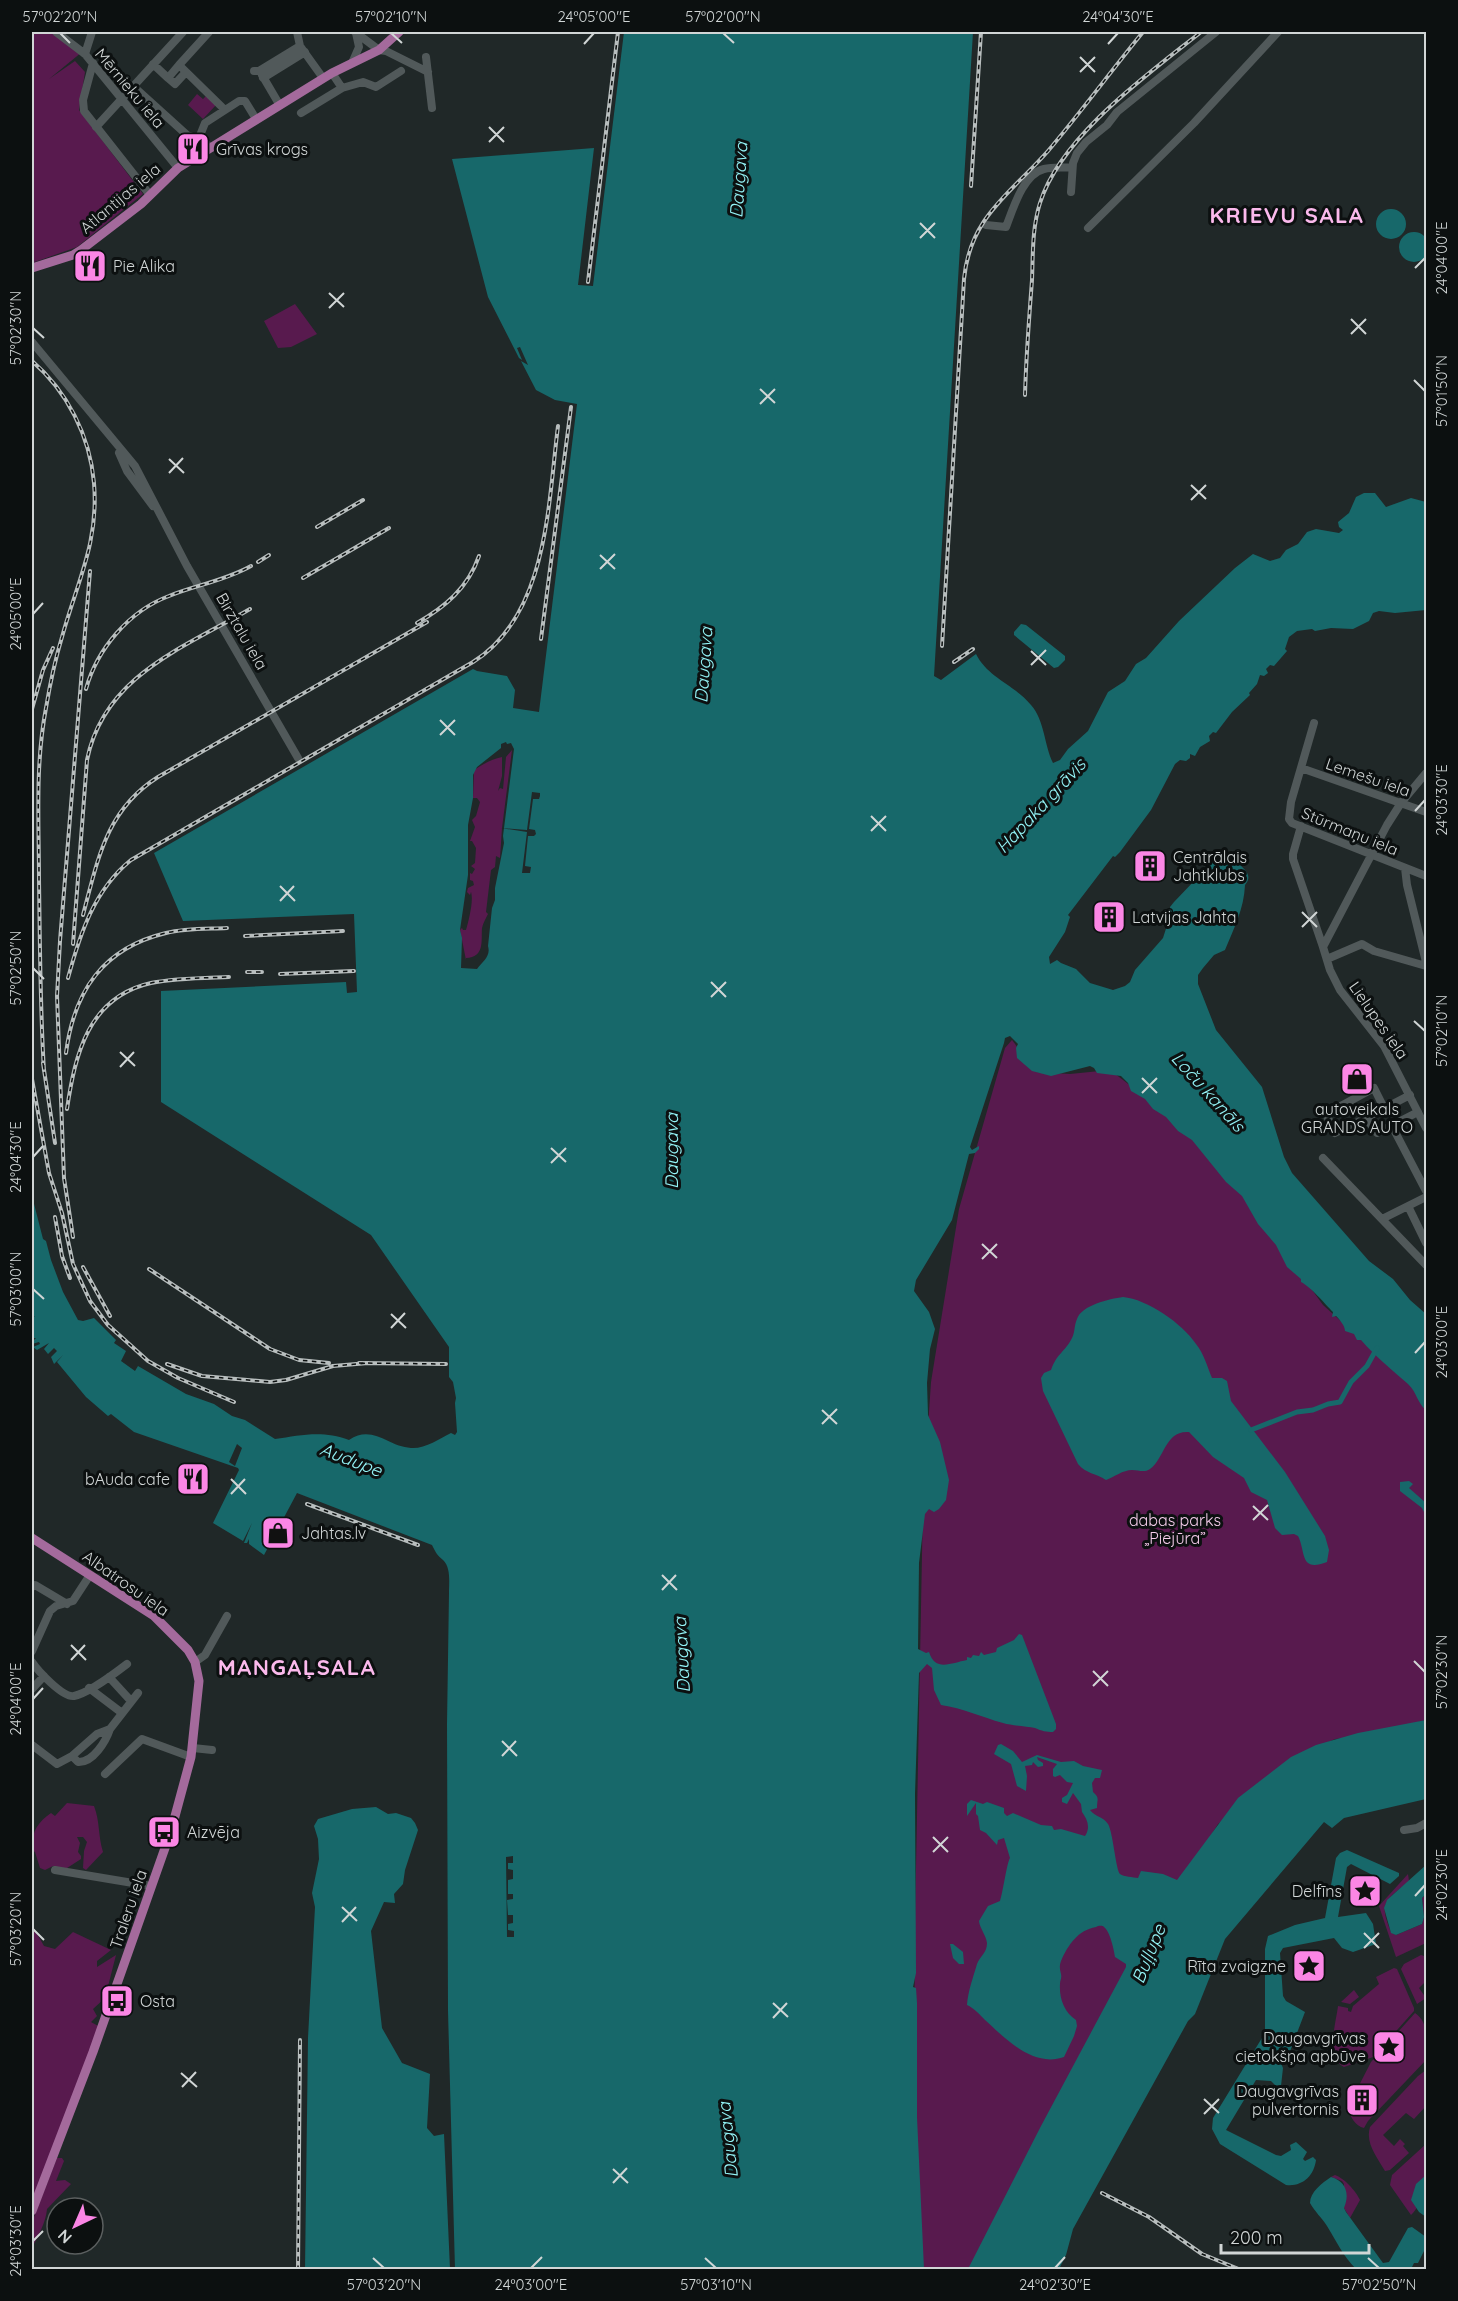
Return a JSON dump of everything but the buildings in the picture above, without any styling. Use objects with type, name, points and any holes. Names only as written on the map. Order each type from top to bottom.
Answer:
[{"type":"main road","name":"Atlantijas iela","points":[[32,268],[73,255],[150,195],[178,168],[323,78],[379,50],[399,32]]},
{"type":"main road","name":"Albatrosu iela","points":[[33,1542],[154,1616],[188,1650],[195,1662]]},
{"type":"main road","name":"Traleru iela","points":[[32,2211],[93,2052],[171,1831],[192,1753],[199,1680],[195,1662]]},
{"type":"street","name":"Mērnieku iela","points":[[56,32],[85,54],[178,168]]},
{"type":"street","points":[[85,54],[92,32]]},
{"type":"street","points":[[96,128],[183,32]]},
{"type":"street","points":[[168,78],[209,32]]},
{"type":"street","points":[[297,32],[303,49],[323,78]]},
{"type":"street","points":[[356,32],[379,50],[386,51],[428,72]]},
{"type":"street","points":[[352,63],[358,47],[356,32]]},
{"type":"street","points":[[1071,192],[1072,167],[1081,148],[1107,125],[1117,112],[1216,32]]},
{"type":"street","points":[[1088,228],[1194,123],[1278,32]]},
{"type":"street","points":[[279,104],[259,73],[303,49]]},
{"type":"street","points":[[426,57],[432,108]]},
{"type":"street","points":[[93,63],[83,106],[84,111],[150,195]]},
{"type":"street","points":[[153,64],[175,84],[186,72]]},
{"type":"street","points":[[179,65],[225,110]]},
{"type":"street","points":[[301,113],[342,88],[363,82],[376,87],[401,71]]},
{"type":"street","points":[[332,73],[342,88]]},
{"type":"street","points":[[134,87],[187,135],[199,138],[210,148]]},
{"type":"street","points":[[199,138],[205,123],[239,101],[245,101],[256,119]]},
{"type":"street","points":[[986,225],[1006,227],[1026,184],[1037,171],[1046,168],[1072,167]]},
{"type":"street","name":"Birztalu iela","points":[[32,342],[115,444],[127,471],[162,517],[298,758]]},
{"type":"street","name":"Stūrmaņu iela","points":[[1314,723],[1288,814],[1292,823],[1426,876]]},
{"type":"street","name":"Lemešu iela","points":[[1301,768],[1426,812]]},
{"type":"street","points":[[1323,947],[1387,825],[1401,803],[1426,773]]},
{"type":"street","name":"Lielupes iela","points":[[1301,826],[1293,859],[1327,959],[1340,990],[1384,1046],[1426,1128]]},
{"type":"street","points":[[1327,959],[1362,944],[1374,951],[1426,964],[1407,885],[1406,868]]},
{"type":"street","points":[[1384,1108],[1374,1088],[1326,1114],[1335,1133],[1410,1095]]},
{"type":"street","points":[[1366,1118],[1377,1133],[1418,1112]]},
{"type":"street","points":[[1392,1125],[1426,1191]]},
{"type":"street","points":[[1323,1158],[1426,1265]]},
{"type":"street","points":[[1382,1219],[1426,1197]]},
{"type":"street","points":[[1408,1206],[1426,1243],[1413,1250]]},
{"type":"street","points":[[32,1652],[50,1611],[56,1606],[74,1601],[90,1575]]},
{"type":"street","points":[[32,1587],[35,1585],[67,1604]]},
{"type":"street","points":[[195,1662],[205,1655],[227,1616]]},
{"type":"street","points":[[32,1662],[64,1694],[74,1696],[109,1677],[127,1664]]},
{"type":"street","points":[[32,1689],[44,1676]]},
{"type":"street","points":[[109,1677],[131,1701]]},
{"type":"street","points":[[89,1688],[122,1713]]},
{"type":"street","points":[[72,1756],[78,1762],[88,1760],[107,1739],[110,1729],[138,1693]]},
{"type":"street","points":[[32,1745],[57,1764],[72,1756],[88,1740],[110,1729]]},
{"type":"street","points":[[105,1774],[142,1738],[192,1753],[212,1750]]},
{"type":"street","points":[[1404,1830],[1417,1828],[1426,1823]]},
{"type":"street","points":[[55,1870],[151,1886]]},
{"type":"green space","points":[[32,32],[56,32],[82,52],[49,79],[75,61],[85,72],[79,110],[143,194],[77,247],[32,263]]},
{"type":"green space","points":[[197,94],[203,99],[206,96],[216,105],[203,119],[188,105]]},
{"type":"green space","points":[[295,304],[317,334],[291,347],[278,348],[264,321]]},
{"type":"green space","points":[[512,750],[500,858],[496,856],[495,867],[491,870],[486,912],[488,914],[482,928],[481,948],[476,955],[466,960],[460,930],[462,928],[466,930],[471,906],[471,892],[470,895],[467,892],[468,888],[474,885],[470,880],[470,873],[472,874],[475,869],[471,866],[475,863],[476,848],[470,841],[475,827],[472,820],[476,816],[480,802],[477,798],[473,798],[474,770],[502,757],[502,776],[498,791],[500,788],[503,789],[506,757]]},
{"type":"green space","name":"dabas parks „Piejūra”","points":[[1012,1040],[1036,1072],[1070,1074],[1110,1070],[1196,1136],[1230,1176],[1323,1305],[1420,1393],[1426,1403],[1426,1720],[1368,1735],[1335,1739],[1302,1754],[1218,1824],[1184,1878],[971,2269],[921,2270],[914,2099],[915,1921],[923,1502],[931,1382],[959,1209],[1005,1048]]},
{"type":"green space","points":[[67,1803],[94,1806],[103,1852],[86,1870],[83,1868],[87,1842],[83,1837],[77,1837],[80,1843],[78,1852],[81,1859],[64,1870],[53,1866],[45,1870],[40,1868],[35,1852],[32,1850],[34,1833],[42,1820],[51,1813],[55,1816]]},
{"type":"green space","points":[[1408,1874],[1409,1881],[1386,1902],[1387,1922],[1391,1932],[1396,1935],[1422,1924],[1424,1917],[1422,1898],[1426,1894],[1426,1943],[1396,1957],[1379,1906]]},
{"type":"green space","points":[[32,1925],[44,1946],[55,1949],[73,1932],[111,1950],[97,1961],[97,1967],[116,1955],[105,1998],[93,2009],[97,2016],[91,2022],[100,2027],[32,2205]]},
{"type":"green space","points":[[1421,1955],[1424,1956],[1426,1966],[1426,1981],[1419,1988],[1426,1998],[1417,2004],[1401,1969],[1404,1964]]},
{"type":"green space","points":[[1394,1968],[1397,1969],[1414,2011],[1373,2057],[1344,2067],[1338,2062],[1333,2048],[1338,2006],[1348,2008],[1351,2012],[1353,2006],[1379,1984],[1376,1977]]},
{"type":"green space","points":[[1354,1990],[1359,1997],[1350,2004],[1341,2002]]},
{"type":"green space","points":[[1415,2013],[1420,2017],[1425,2028],[1426,2060],[1364,2128],[1361,2127],[1351,2116],[1349,2105],[1371,2062]]},
{"type":"green space","points":[[1426,2070],[1426,2106],[1414,2119],[1406,2113],[1383,2135],[1394,2146],[1400,2139],[1409,2153],[1390,2170],[1385,2171],[1370,2144],[1370,2127]]},
{"type":"green space","points":[[1426,2144],[1423,2192],[1411,2215],[1390,2185],[1392,2175]]},
{"type":"green space","points":[[57,2158],[62,2158],[64,2161],[56,2181],[65,2180],[71,2184],[59,2196],[45,2196],[45,2217],[32,2248],[32,2222]]},
{"type":"green space","points":[[1335,2175],[1349,2185],[1360,2200],[1350,2218],[1344,2208],[1344,2184],[1331,2177]]},
{"type":"water","points":[[624,32],[973,32],[934,676],[941,680],[976,654],[987,669],[1025,698],[1036,711],[1053,763],[1060,760],[1068,749],[1088,731],[1108,692],[1125,681],[1136,664],[1146,658],[1179,621],[1253,554],[1270,561],[1280,558],[1286,550],[1298,544],[1307,532],[1316,529],[1339,533],[1343,530],[1339,527],[1338,522],[1349,513],[1356,497],[1364,493],[1375,493],[1386,507],[1411,498],[1426,502],[1426,610],[1395,613],[1379,611],[1373,613],[1369,621],[1353,629],[1331,628],[1315,631],[1312,629],[1297,631],[1289,637],[1285,649],[1287,651],[1274,666],[1270,665],[1266,669],[1268,673],[1264,676],[1260,675],[1250,695],[1232,712],[1216,733],[1213,732],[1209,736],[1210,741],[1200,747],[1195,756],[1190,754],[1190,758],[1186,761],[1180,760],[1175,764],[1151,810],[1068,915],[1070,917],[1065,932],[1049,957],[1050,964],[1057,960],[1076,969],[1090,983],[1113,990],[1125,986],[1130,982],[1135,970],[1163,938],[1171,913],[1170,907],[1218,856],[1226,850],[1245,870],[1248,880],[1235,926],[1225,950],[1214,955],[1198,975],[1198,984],[1216,1030],[1262,1087],[1284,1157],[1292,1173],[1369,1261],[1393,1279],[1410,1300],[1426,1314],[1426,1410],[1408,1384],[1361,1340],[1357,1340],[1354,1334],[1345,1331],[1338,1318],[1332,1317],[1333,1312],[1287,1267],[1276,1245],[1258,1224],[1242,1196],[1226,1182],[1192,1140],[1178,1131],[1145,1099],[1131,1091],[1128,1083],[1121,1076],[1097,1073],[1090,1066],[1051,1076],[1032,1071],[1017,1058],[1018,1044],[1010,1036],[1005,1038],[970,1147],[972,1150],[979,1146],[979,1149],[969,1154],[952,1220],[916,1280],[914,1291],[929,1312],[935,1329],[930,1349],[927,1383],[928,1415],[940,1442],[949,1480],[946,1500],[939,1509],[934,1512],[929,1509],[925,1514],[919,1563],[918,1649],[929,1652],[935,1662],[944,1665],[967,1660],[967,1657],[971,1658],[973,1655],[979,1656],[981,1652],[984,1655],[996,1652],[997,1648],[1014,1640],[1019,1634],[1022,1635],[1056,1724],[1053,1732],[1046,1732],[1032,1727],[1007,1724],[941,1705],[934,1690],[932,1668],[927,1664],[919,1673],[915,1794],[916,1973],[913,1987],[916,1988],[917,2003],[917,2117],[924,2269],[455,2269],[448,2011],[449,1580],[446,1563],[432,1545],[297,1493],[264,1555],[249,1544],[249,1539],[247,1543],[244,1543],[252,1523],[243,1541],[213,1523],[238,1468],[134,1432],[111,1414],[108,1416],[86,1397],[57,1362],[63,1355],[54,1364],[51,1357],[57,1351],[54,1348],[48,1354],[44,1349],[49,1343],[37,1350],[33,1347],[40,1344],[39,1342],[32,1344],[36,1338],[32,1338],[32,1318],[35,1316],[32,1316],[32,1196],[43,1239],[46,1241],[63,1292],[78,1320],[94,1318],[116,1340],[114,1343],[126,1351],[121,1361],[135,1371],[138,1366],[186,1394],[214,1404],[232,1416],[245,1420],[275,1439],[321,1434],[349,1440],[366,1434],[403,1447],[416,1448],[451,1433],[455,1435],[457,1432],[456,1398],[453,1382],[449,1377],[449,1347],[371,1235],[161,1102],[161,991],[346,982],[347,993],[357,992],[354,914],[183,921],[154,853],[473,669],[507,676],[515,690],[513,708],[539,712],[577,404],[555,400],[536,390],[521,361],[528,365],[520,347],[517,348],[522,360],[519,358],[488,297],[452,159],[594,148],[578,285],[593,286]],"holes":[[[506,742],[511,743],[514,749],[504,843],[492,908],[488,953],[477,969],[461,968],[460,930],[468,875],[468,825],[473,798],[473,775],[477,767],[501,748],[501,744]]]},
{"type":"water","points":[[1391,209],[1402,213],[1406,224],[1402,235],[1391,239],[1380,235],[1376,224],[1380,213]]},
{"type":"water","points":[[1414,232],[1424,237],[1429,247],[1424,257],[1414,262],[1404,257],[1399,247],[1404,237]]},
{"type":"water","points":[[1021,624],[1026,625],[1065,656],[1065,660],[1054,668],[1014,635]]},
{"type":"water","points":[[1123,1297],[1143,1302],[1174,1321],[1199,1348],[1212,1378],[1222,1378],[1227,1381],[1231,1401],[1285,1472],[1325,1536],[1329,1550],[1327,1562],[1318,1565],[1308,1563],[1298,1536],[1282,1535],[1275,1528],[1267,1500],[1251,1492],[1244,1478],[1213,1457],[1189,1432],[1175,1435],[1155,1464],[1146,1471],[1129,1470],[1106,1480],[1084,1470],[1078,1464],[1043,1391],[1041,1378],[1044,1373],[1051,1370],[1069,1343],[1076,1322],[1084,1310],[1111,1299]]},
{"type":"water","points":[[1409,1481],[1413,1484],[1409,1488],[1426,1503],[1426,1516],[1422,1508],[1400,1491],[1400,1482]]},
{"type":"water","name":"Buļļupe","points":[[1426,1720],[1426,1799],[1344,1818],[1332,1828],[1324,1822],[1225,1939],[1195,2014],[1188,2021],[1073,2229],[1066,2255],[1059,2269],[968,2269],[1126,1967],[1126,1964],[1115,1957],[1110,1936],[1103,1926],[1084,1931],[1070,1944],[1060,1963],[1060,1989],[1063,2004],[1076,2020],[1077,2026],[1064,2057],[1042,2059],[1021,2050],[967,2005],[977,1964],[987,1946],[979,1921],[988,1906],[1000,1901],[1010,1858],[1004,1838],[998,1840],[997,1845],[980,1830],[976,1803],[967,1816],[967,1804],[971,1800],[983,1804],[987,1802],[1004,1808],[1007,1816],[1013,1813],[1041,1825],[1052,1826],[1054,1830],[1061,1829],[1085,1836],[1088,1829],[1081,1804],[1073,1793],[1067,1804],[1062,1802],[1062,1798],[1067,1795],[1073,1783],[1067,1782],[1060,1775],[1053,1776],[1053,1769],[1057,1764],[1037,1757],[1043,1766],[1038,1767],[1033,1762],[1032,1765],[1025,1766],[1026,1791],[1017,1786],[1011,1764],[994,1754],[998,1745],[1001,1744],[1013,1751],[1022,1762],[1037,1755],[1061,1762],[1074,1761],[1083,1766],[1102,1770],[1100,1778],[1095,1778],[1092,1783],[1093,1792],[1097,1797],[1097,1808],[1090,1810],[1108,1824],[1120,1874],[1138,1878],[1141,1871],[1163,1874],[1177,1880],[1238,1798],[1291,1757],[1316,1745],[1358,1733]]},
{"type":"water","points":[[376,1807],[388,1814],[396,1813],[411,1818],[418,1830],[405,1870],[403,1884],[394,1894],[395,1903],[384,1902],[371,1931],[382,2028],[402,2063],[430,2074],[427,2128],[434,2136],[444,2134],[450,2269],[305,2269],[308,2038],[315,1907],[312,1893],[319,1859],[318,1839],[314,1826],[318,1819],[352,1809]]},
{"type":"water","points":[[1347,1850],[1399,1873],[1399,1876],[1390,1884],[1351,1864],[1347,1867],[1338,1917],[1366,1913],[1373,1924],[1376,1944],[1353,1952],[1342,1948],[1334,1938],[1283,1948],[1280,1953],[1283,1996],[1286,2001],[1305,2012],[1289,2054],[1284,2052],[1280,2061],[1283,2068],[1281,2086],[1271,2081],[1256,2080],[1226,2130],[1281,2156],[1291,2150],[1290,2145],[1296,2142],[1307,2152],[1303,2159],[1305,2161],[1313,2157],[1316,2160],[1313,2171],[1306,2179],[1297,2184],[1286,2185],[1220,2144],[1212,2129],[1213,2118],[1265,2033],[1265,1949],[1268,1936],[1295,1925],[1325,1918],[1336,1858]]},
{"type":"water","points":[[1426,1865],[1426,1894],[1422,1898],[1424,1917],[1422,1924],[1396,1935],[1391,1933],[1384,1908],[1387,1900]]},
{"type":"water","points":[[950,1944],[963,1952],[964,1964],[959,1964],[953,1958]]},
{"type":"water","points":[[1426,2175],[1426,2217],[1419,2212],[1411,2200],[1416,2184]]},
{"type":"water","points":[[1331,2177],[1343,2185],[1347,2198],[1344,2208],[1346,2212],[1383,2263],[1389,2262],[1408,2228],[1412,2227],[1426,2237],[1426,2247],[1418,2263],[1414,2263],[1411,2269],[1356,2269],[1310,2203],[1314,2192]]},
{"type":"pier","points":[[532,792],[540,793],[539,799],[533,799],[529,829],[535,830],[536,834],[528,836],[525,866],[531,867],[530,873],[522,873],[527,832],[501,828],[527,830]]},
{"type":"pier","points":[[237,1444],[242,1448],[235,1466],[229,1462]]},
{"type":"pier","points":[[513,1856],[513,1863],[508,1863],[508,1869],[513,1870],[513,1879],[508,1880],[508,1894],[513,1894],[513,1899],[507,1900],[508,1915],[513,1915],[513,1923],[508,1924],[508,1930],[514,1931],[514,1937],[507,1937],[506,1857]]},
{"type":"waterway","points":[[1251,1430],[1297,1412],[1340,1402],[1351,1382],[1367,1366],[1377,1348]]},
{"type":"railway","points":[[588,282],[618,32]]},
{"type":"railway","points":[[971,186],[981,32]]},
{"type":"railway","points":[[942,646],[964,279],[968,257],[974,239],[994,208],[1048,151],[1143,32]]},
{"type":"railway","points":[[1025,395],[1034,232],[1037,212],[1051,178],[1086,131],[1109,108],[1201,32]]},
{"type":"railway","points":[[32,361],[56,386],[75,416],[92,465],[95,505],[86,562],[53,672],[40,751],[39,880],[44,1071]]},
{"type":"railway","points":[[541,639],[571,407]]},
{"type":"railway","points":[[68,978],[83,929],[98,899],[107,885],[131,860],[473,662],[498,642],[517,616],[540,556],[558,426]]},
{"type":"railway","points":[[317,527],[363,500]]},
{"type":"railway","points":[[303,578],[389,528]]},
{"type":"railway","points":[[258,562],[269,555]]},
{"type":"railway","points":[[417,623],[446,603],[462,587],[469,578],[479,556]]},
{"type":"railway","points":[[86,689],[91,674],[107,646],[128,621],[141,611],[169,596],[251,566]]},
{"type":"railway","points":[[73,1237],[64,1178],[57,996],[90,571]]},
{"type":"railway","points":[[73,944],[87,760],[96,731],[110,706],[128,686],[150,668],[173,652],[250,609]]},
{"type":"railway","points":[[83,915],[107,837],[115,820],[140,790],[158,777],[427,622]]},
{"type":"railway","points":[[32,709],[43,670],[53,648]]},
{"type":"railway","points":[[954,662],[973,649]]},
{"type":"railway","points":[[66,1053],[76,1010],[95,975],[109,961],[125,949],[166,933],[189,929],[227,928]]},
{"type":"railway","points":[[245,936],[343,931]]},
{"type":"railway","points":[[280,974],[354,971]]},
{"type":"railway","points":[[247,972],[262,972]]},
{"type":"railway","points":[[67,1109],[80,1049],[88,1031],[112,1001],[130,990],[151,983],[229,977]]},
{"type":"railway","points":[[43,1063],[55,1143]]},
{"type":"railway","points":[[32,1079],[49,1173],[62,1213],[73,1264],[90,1301],[108,1325],[148,1361],[178,1378],[234,1402]]},
{"type":"railway","points":[[55,1217],[62,1256],[70,1278]]},
{"type":"railway","points":[[83,1267],[110,1316]]},
{"type":"railway","points":[[149,1269],[270,1349],[299,1360],[329,1363]]},
{"type":"railway","points":[[359,1363],[446,1364]]},
{"type":"railway","points":[[167,1364],[202,1376],[270,1382],[286,1380],[333,1366],[368,1363]]},
{"type":"railway","points":[[307,1504],[418,1545]]},
{"type":"railway","points":[[298,2270],[300,2040]]},
{"type":"railway","points":[[1102,2193],[1149,2217],[1202,2254],[1241,2270]]},
{"type":"place","name":"Grīvas krogs","points":[[193,149]]},
{"type":"place","name":"Pie Alika","points":[[90,266]]},
{"type":"place","name":"Centrālais Jahtklubs","points":[[1150,866]]},
{"type":"place","name":"Latvijas Jahta","points":[[1109,917]]},
{"type":"place","name":"autoveikals GRANDS AUTO","points":[[1357,1079]]},
{"type":"place","name":"bAuda cafe","points":[[193,1479]]},
{"type":"place","name":"Jahtas.lv","points":[[278,1533]]},
{"type":"place","name":"Aizvēja","points":[[164,1832]]},
{"type":"place","name":"Delfīns","points":[[1365,1891]]},
{"type":"place","name":"Rīta zvaigzne","points":[[1309,1966]]},
{"type":"place","name":"Osta","points":[[117,2001]]},
{"type":"place","name":"Daugavgrīvas cietokšņa apbūve","points":[[1389,2047]]},
{"type":"place","name":"Daugavgrīvas pulvertornis","points":[[1362,2100]]},
{"type":"district","name":"KRIEVU SALA","points":[[1287,215]]},
{"type":"district","name":"MANGAĻSALA","points":[[297,1667]]},
{"type":"water label","name":"Daugava","points":[[739,180]]},
{"type":"water label","name":"Daugava","points":[[704,665]]},
{"type":"water label","name":"Hapaka grāvis","points":[[1041,806]]},
{"type":"water label","name":"Loču kanāls","points":[[1208,1092]]},
{"type":"water label","name":"Daugava","points":[[672,1151]]},
{"type":"water label","name":"Audupe","points":[[351,1460]]},
{"type":"water label","name":"Daugava","points":[[682,1655]]},
{"type":"water label","name":"Daugava","points":[[728,2140]]}]
